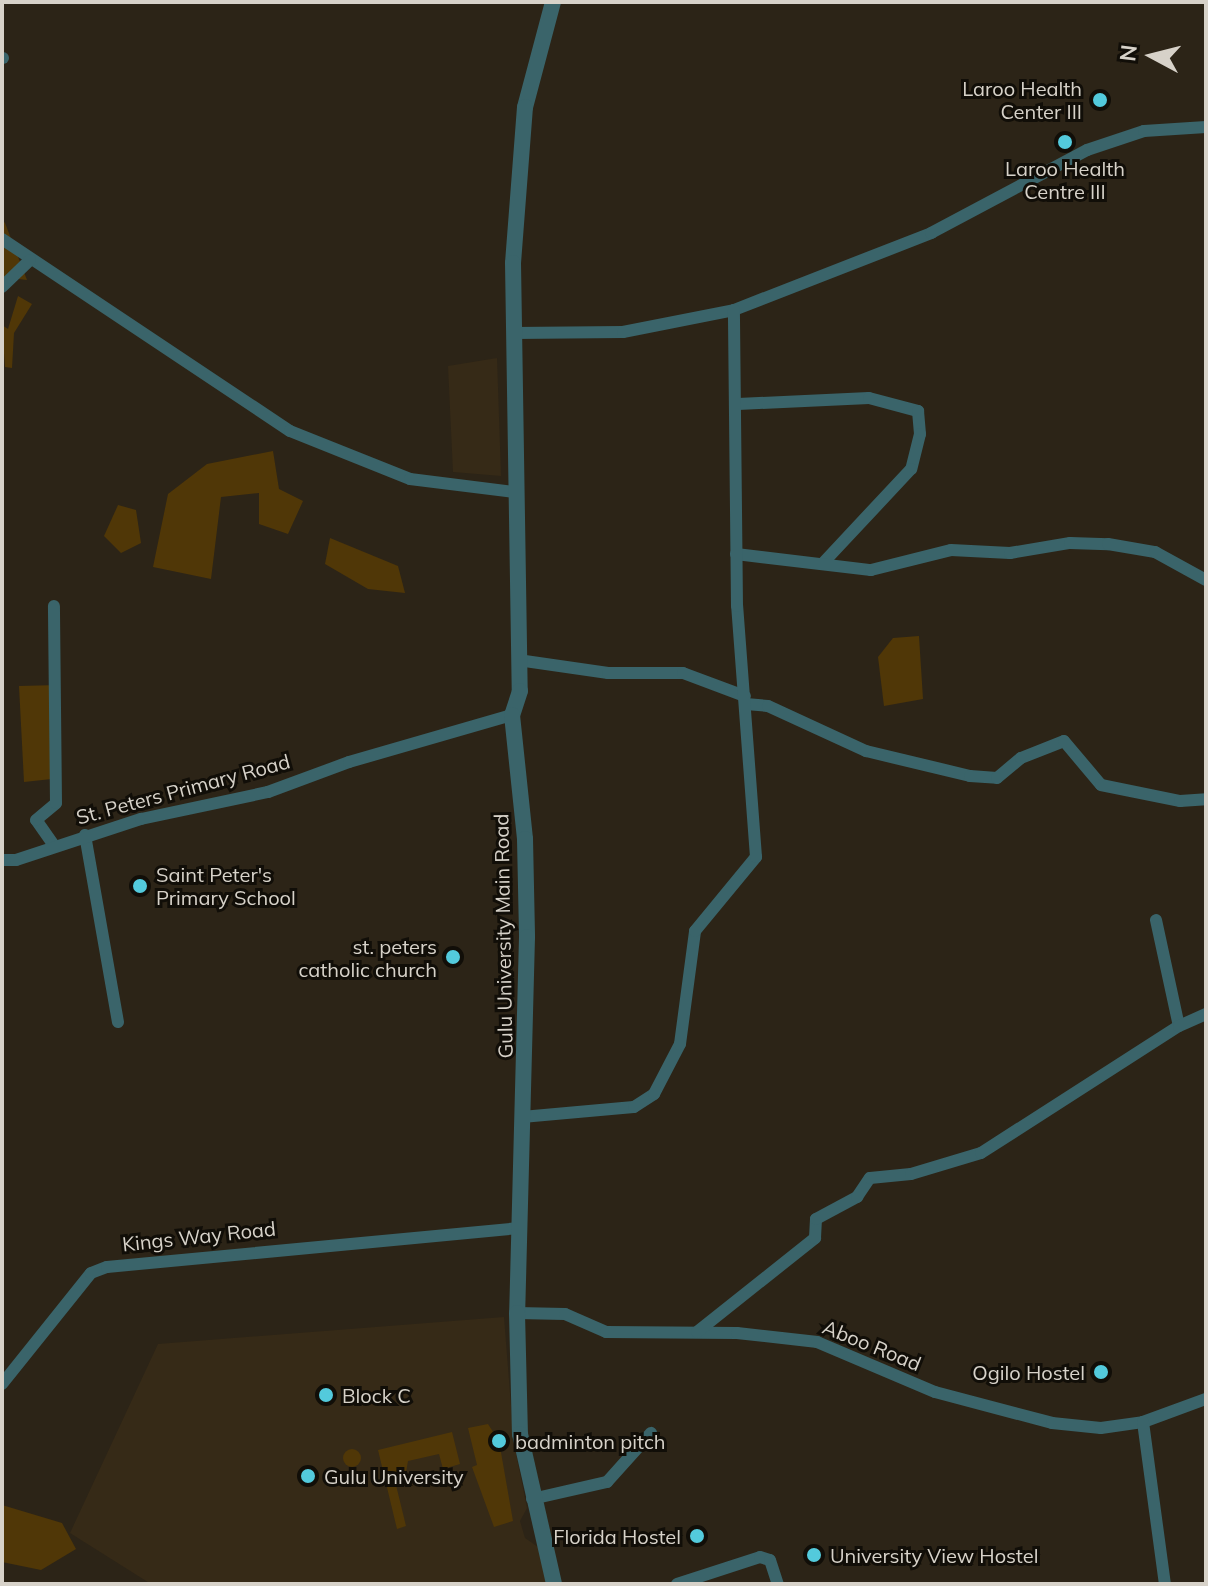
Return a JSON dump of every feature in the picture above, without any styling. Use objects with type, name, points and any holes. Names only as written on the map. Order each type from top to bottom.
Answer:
[{"type":"street","name":"Gulu University Main Road","points":[[553,2],[525,107],[513,263],[520,691],[512,715],[525,839],[517,1313],[520,1434],[532,1499],[554,1584]]},
{"type":"street","points":[[514,333],[623,332],[734,310],[931,233],[1087,150],[1144,131],[1206,127]]},
{"type":"street","points":[[2,239],[290,431],[410,479],[515,492]]},
{"type":"street","points":[[2,287],[30,260]]},
{"type":"street","points":[[522,1117],[634,1107],[663,1082],[680,1044],[695,931],[756,857],[736,554],[738,404],[734,310]]},
{"type":"street","points":[[738,404],[869,398],[918,411],[920,434],[911,469],[824,562]]},
{"type":"street","points":[[736,554],[824,562],[871,570],[951,550],[1010,553],[1108,544],[1155,552],[1206,580]]},
{"type":"street","points":[[53,844],[36,820],[56,803],[54,606]]},
{"type":"street","points":[[518,660],[608,673],[683,673],[768,706],[866,751],[970,776],[997,778],[1021,758],[1064,741],[1101,785],[1180,801],[1206,799]]},
{"type":"street","name":"St. Peters Primary Road","points":[[2,860],[16,860],[53,844],[85,835],[268,792],[468,725],[512,715]]},
{"type":"street","points":[[85,835],[118,1022]]},
{"type":"street","points":[[1156,920],[1179,1026]]},
{"type":"street","points":[[697,1332],[815,1238],[816,1219],[857,1197],[870,1178],[911,1174],[981,1153],[1179,1026],[1206,1014]]},
{"type":"street","name":"Kings Way Road","points":[[2,1384],[85,1280],[107,1267],[519,1228]]},
{"type":"street","name":"Aboo Road","points":[[517,1313],[565,1314],[606,1332],[697,1332],[817,1342],[935,1392],[1052,1423],[1101,1428],[1143,1422],[1206,1399]]},
{"type":"street","points":[[1143,1422],[1165,1584]]},
{"type":"street","points":[[532,1499],[607,1482],[651,1433]]},
{"type":"street","points":[[677,1584],[760,1557],[770,1560],[778,1584]]},
{"type":"shaded area","points":[[2,220],[5,223],[27,280],[2,277]]},
{"type":"shaded area","points":[[18,296],[32,304],[14,333],[12,368],[5,367],[2,325],[8,329]]},
{"type":"shaded area","points":[[497,358],[501,476],[453,472],[448,366]]},
{"type":"shaded area","points":[[273,451],[279,489],[303,501],[288,534],[259,524],[259,493],[221,497],[211,579],[153,567],[168,494],[207,464]]},
{"type":"shaded area","points":[[118,505],[136,510],[141,543],[121,553],[104,536]]},
{"type":"shaded area","points":[[330,538],[398,566],[405,593],[368,589],[325,564]]},
{"type":"shaded area","points":[[919,636],[923,699],[884,706],[878,657],[893,638]]},
{"type":"shaded area","points":[[59,685],[61,778],[24,782],[19,686]]},
{"type":"shaded area","name":"Gulu University","points":[[504,1317],[514,1444],[527,1508],[520,1521],[525,1538],[538,1547],[548,1584],[151,1584],[70,1533],[158,1344]]},
{"type":"shaded area","points":[[488,1424],[499,1441],[513,1521],[494,1527],[472,1467],[477,1465],[468,1428]]},
{"type":"shaded area","points":[[452,1432],[460,1464],[443,1469],[439,1454],[408,1461],[405,1478],[395,1481],[406,1526],[397,1529],[378,1450]]},
{"type":"shaded area","points":[[348,1449],[356,1449],[361,1458],[359,1465],[348,1467],[343,1462],[343,1454]]},
{"type":"shaded area","points":[[2,1505],[62,1523],[76,1549],[41,1570],[2,1562]]},
{"type":"place","name":"Laroo Health Center III","points":[[1100,100]]},
{"type":"place","name":"Laroo Health Centre III","points":[[1065,142]]},
{"type":"place","name":"Saint Peter's Primary School","points":[[140,886]]},
{"type":"place","name":"st. peters catholic church","points":[[453,957]]},
{"type":"place","name":"Ogilo Hostel","points":[[1101,1372]]},
{"type":"place","name":"Block C","points":[[326,1395]]},
{"type":"place","name":"badminton pitch","points":[[499,1441]]},
{"type":"place","name":"Gulu University","points":[[308,1476]]},
{"type":"place","name":"Florida Hostel","points":[[697,1536]]},
{"type":"place","name":"University View Hostel","points":[[814,1555]]}]
